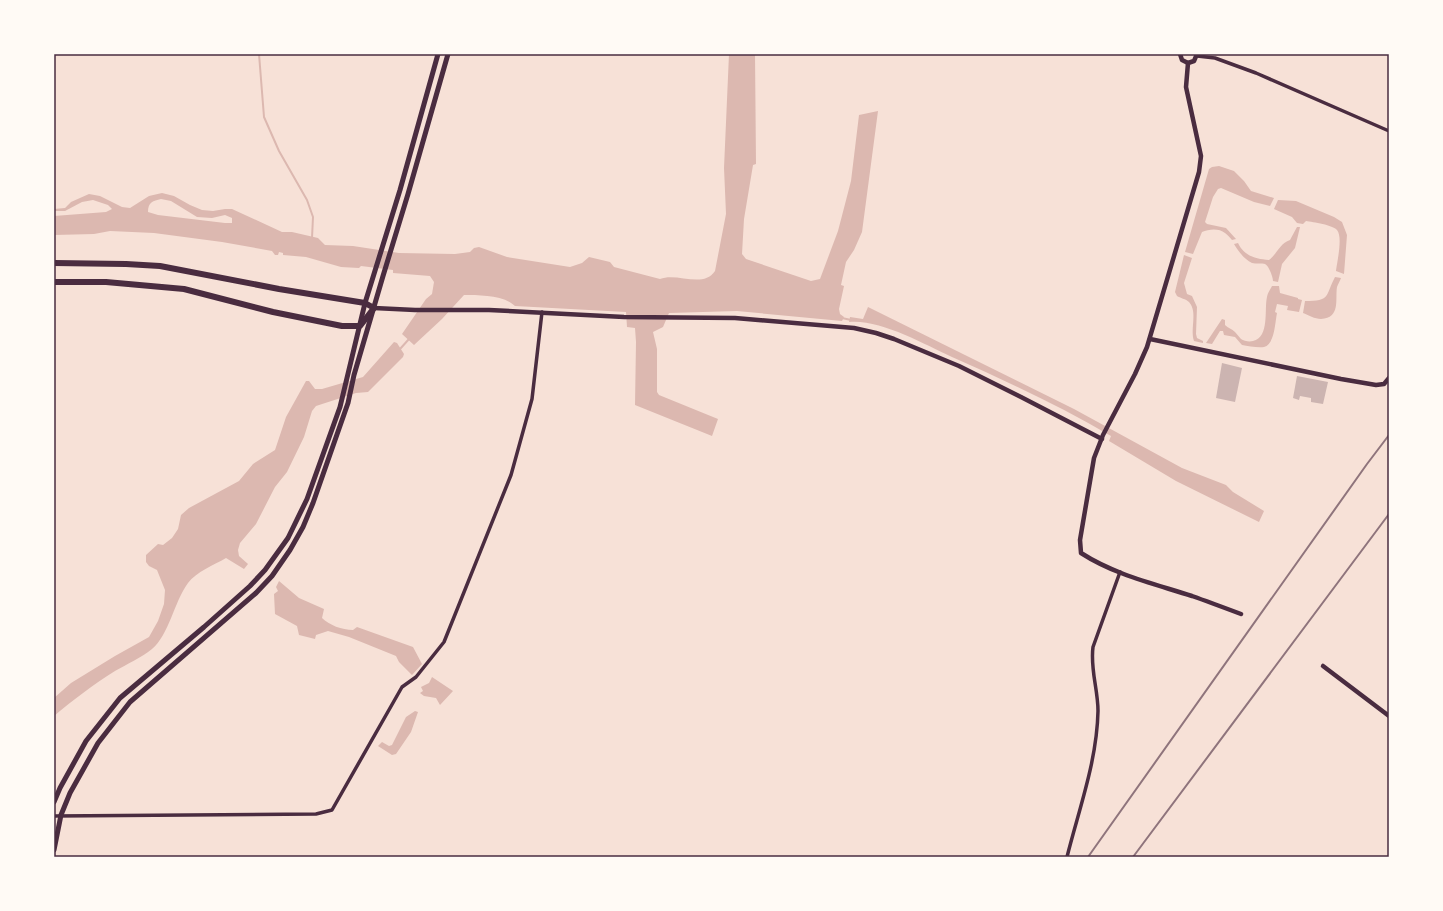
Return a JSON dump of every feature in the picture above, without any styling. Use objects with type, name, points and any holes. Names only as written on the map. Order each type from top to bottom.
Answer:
[{"type":"main road","points":[[54,802],[86,740],[120,698],[250,586],[265,570],[288,538],[307,500],[340,407],[365,303],[400,190],[438,54]]},
{"type":"main road","points":[[54,850],[61,815],[70,793],[98,743],[130,702],[256,594],[272,576],[304,527],[348,403],[354,375],[448,54]]},
{"type":"main road","points":[[54,263],[160,266],[250,284],[365,303],[374,308]]},
{"type":"main road","points":[[54,282],[106,282],[184,289],[272,312],[342,326],[360,326]]},
{"type":"main road","points":[[360,326],[374,308]]},
{"type":"street","points":[[1180,54],[1182,60],[1188,63],[1194,61],[1197,55],[1215,58],[1256,73],[1389,131]]},
{"type":"street","points":[[1188,63],[1186,87],[1201,156],[1199,172],[1150,339],[1135,374],[1109,424],[1094,458],[1080,540],[1081,553],[1094,561],[1120,572],[1241,614]]},
{"type":"street","points":[[374,308],[415,310],[489,310],[624,317],[735,318],[854,328],[894,339],[959,366],[1103,437]]},
{"type":"street","points":[[54,816],[316,814],[332,810],[402,687],[416,677],[444,642],[511,475],[532,400],[542,312]]},
{"type":"street","points":[[1150,339],[1376,385],[1384,384],[1389,378]]},
{"type":"street","points":[[1067,857],[1093,756],[1098,710],[1091,658],[1093,647],[1120,572]]},
{"type":"street","points":[[1323,666],[1389,716]]},
{"type":"shaded area","points":[[729,54],[755,54],[756,164],[753,165],[744,219],[742,254],[746,259],[811,281],[820,279],[838,231],[851,181],[859,115],[878,111],[862,232],[854,250],[846,262],[841,285],[844,286],[839,309],[840,314],[844,317],[842,321],[737,311],[669,313],[663,327],[653,332],[657,349],[657,392],[659,395],[718,419],[712,436],[635,405],[635,328],[627,327],[626,312],[515,306],[510,302],[498,298],[464,295],[442,319],[414,345],[402,334],[426,299],[432,294],[434,282],[430,276],[393,273],[393,270],[361,266],[359,268],[341,267],[306,257],[283,255],[283,253],[279,252],[278,255],[275,255],[272,251],[222,242],[154,233],[110,231],[94,234],[54,235],[54,216],[106,212],[112,209],[108,205],[93,200],[82,202],[65,211],[54,211],[54,209],[65,208],[71,202],[89,194],[100,196],[122,207],[130,208],[149,196],[162,193],[174,196],[202,210],[213,211],[232,209],[282,232],[292,232],[318,238],[325,245],[353,246],[399,253],[455,254],[470,252],[474,248],[479,247],[507,257],[570,267],[582,263],[589,257],[610,262],[614,267],[660,279],[674,277],[697,280],[710,276],[715,271],[726,214],[724,168]],"holes":[[[161,199],[171,201],[197,217],[212,218],[225,215],[232,218],[232,223],[158,215],[148,212],[149,206],[153,201]]]},
{"type":"shaded area","points":[[1219,166],[1234,171],[1251,191],[1274,198],[1270,206],[1254,202],[1221,188],[1218,189],[1213,197],[1205,222],[1207,224],[1226,228],[1236,239],[1232,240],[1220,230],[1208,230],[1202,232],[1193,254],[1185,252],[1209,169]]},
{"type":"shaded area","points":[[1278,200],[1296,201],[1334,217],[1342,222],[1347,235],[1344,274],[1336,271],[1340,244],[1339,233],[1337,230],[1327,225],[1313,222],[1306,221],[1303,224],[1297,223],[1292,217],[1274,209]]},
{"type":"shaded area","points":[[1297,227],[1300,227],[1295,248],[1282,264],[1278,282],[1273,281],[1268,267],[1265,264],[1252,263],[1242,255],[1234,244],[1238,243],[1247,254],[1251,256],[1269,260],[1281,246],[1290,240]]},
{"type":"shaded area","points":[[1184,255],[1192,258],[1184,283],[1187,294],[1192,296],[1197,307],[1196,334],[1197,338],[1203,341],[1203,343],[1194,341],[1192,306],[1188,301],[1177,296],[1175,292]]},
{"type":"shaded area","points":[[1335,277],[1341,278],[1337,287],[1336,307],[1332,315],[1327,318],[1319,319],[1303,313],[1305,301],[1319,300],[1326,296]]},
{"type":"shaded area","points":[[1272,286],[1279,286],[1280,293],[1302,300],[1299,312],[1287,310],[1288,306],[1277,304],[1274,332],[1268,345],[1259,347],[1242,345],[1235,337],[1224,335],[1223,331],[1220,331],[1212,344],[1206,343],[1222,319],[1225,320],[1225,325],[1234,331],[1242,340],[1253,341],[1258,338],[1262,334],[1264,328],[1266,302],[1268,292]]},
{"type":"shaded area","points":[[868,307],[1074,409],[1182,468],[1226,485],[1233,492],[1264,511],[1259,522],[1176,481],[1109,441],[1111,436],[1033,394],[888,328],[861,322],[849,322],[850,317],[863,319]]},
{"type":"shaded area","points":[[394,342],[397,343],[404,354],[403,357],[368,392],[356,393],[316,406],[312,411],[304,437],[287,472],[275,487],[256,524],[240,543],[238,550],[239,556],[248,564],[244,569],[226,558],[196,575],[191,579],[183,591],[163,635],[152,649],[99,681],[54,716],[54,698],[71,683],[149,637],[158,621],[164,604],[165,590],[157,570],[149,566],[146,562],[146,555],[158,544],[163,545],[172,538],[178,529],[181,515],[189,508],[239,481],[253,464],[275,450],[286,417],[306,381],[309,381],[315,389],[322,389],[363,377]]},
{"type":"shaded area","points":[[279,581],[299,598],[324,609],[322,618],[328,623],[349,630],[353,630],[357,627],[413,647],[422,664],[412,675],[399,662],[396,656],[349,637],[328,631],[316,635],[315,639],[299,635],[297,626],[275,614],[274,594],[278,591],[276,587]]},
{"type":"shaded area","points":[[432,677],[453,691],[440,705],[436,698],[424,696],[420,693],[423,691],[421,687],[429,683]]},
{"type":"shaded area","points":[[415,711],[418,712],[411,732],[396,754],[392,755],[378,746],[382,742],[389,746],[392,745],[406,717]]},
{"type":"building","points":[[1222,363],[1242,368],[1235,402],[1216,398]]},
{"type":"building","points":[[1297,376],[1328,382],[1323,404],[1311,402],[1311,398],[1300,396],[1299,400],[1293,398]]},
{"type":"waterway","points":[[259,54],[264,117],[279,151],[307,200],[313,217],[312,238]]},
{"type":"waterway","points":[[842,318],[851,320]]},
{"type":"waterway","points":[[400,349],[409,339]]},
{"type":"railway","points":[[1088,857],[1389,435]]},
{"type":"railway","points":[[1133,857],[1389,514]]}]
